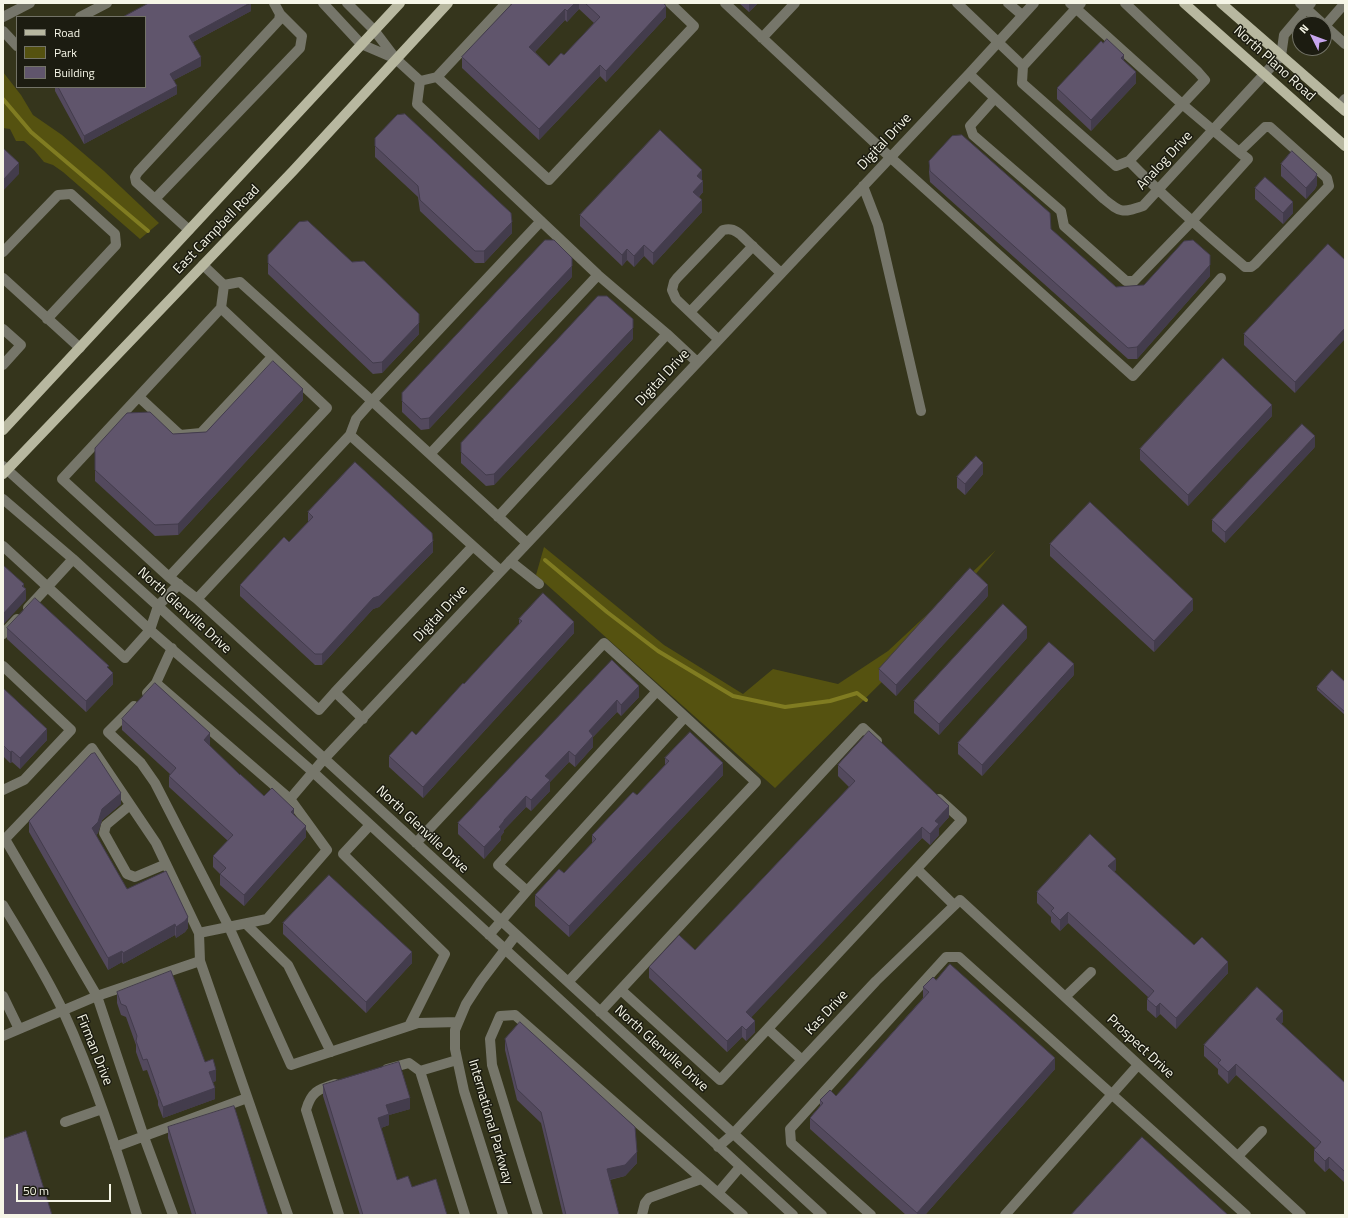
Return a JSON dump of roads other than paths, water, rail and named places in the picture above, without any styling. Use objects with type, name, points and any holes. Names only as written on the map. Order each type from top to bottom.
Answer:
[{"type":"main road","name":"East Campbell Road","points":[[3,430],[400,3]]},
{"type":"main road","name":"East Campbell Road","points":[[4,470],[203,265],[448,3]]},
{"type":"main road","name":"North Plano Road","points":[[1184,3],[1345,146]]},
{"type":"main road","name":"North Plano Road","points":[[1221,3],[1281,56],[1343,105]]},
{"type":"street","points":[[3,17],[30,3]]},
{"type":"street","points":[[82,16],[107,3]]},
{"type":"street","points":[[155,199],[300,48],[302,36],[280,14],[274,3]]},
{"type":"street","points":[[323,3],[361,44],[396,59]]},
{"type":"street","points":[[347,3],[374,30],[396,59],[420,81]]},
{"type":"street","points":[[420,81],[437,77],[506,3]]},
{"type":"street","points":[[437,77],[549,180],[694,26],[670,3]]},
{"type":"street","points":[[725,3],[890,157],[1133,376],[1221,278]]},
{"type":"street","points":[[762,38],[795,3]]},
{"type":"street","points":[[957,3],[1023,66]]},
{"type":"street","points":[[1008,3],[1022,15]]},
{"type":"street","name":"Digital Drive","points":[[290,799],[324,760],[1034,3]]},
{"type":"street","points":[[995,98],[970,126],[973,135],[1061,211],[1064,226],[1126,281],[1134,281],[1192,221],[1248,159],[1214,129],[1182,104],[1076,5],[1023,66],[1022,83],[1116,166],[1129,161],[1182,104],[1205,80],[1125,3]]},
{"type":"street","points":[[1332,17],[1345,3]]},
{"type":"street","points":[[1281,56],[1284,35],[1306,5],[1316,16]]},
{"type":"street","points":[[189,230],[136,182],[135,177],[279,20],[280,14]]},
{"type":"street","points":[[3,31],[16,45]]},
{"type":"street","points":[[1332,32],[1345,44]]},
{"type":"street","name":"Analog Drive","points":[[969,74],[1104,199],[1117,210],[1128,211],[1143,206],[1281,56]]},
{"type":"street","points":[[420,81],[417,104],[598,275],[667,334],[697,362]]},
{"type":"street","points":[[1129,161],[1192,221],[1245,267],[1251,267],[1329,186],[1327,178],[1270,127],[1265,127],[1240,152]]},
{"type":"street","points":[[863,186],[878,225],[921,411]]},
{"type":"street","points":[[3,252],[58,195],[71,194],[115,234],[116,245],[47,319]]},
{"type":"street","points":[[197,598],[350,435],[356,419],[372,401],[541,221]]},
{"type":"street","points":[[718,339],[676,299],[672,290],[677,278],[723,230],[729,229],[734,230],[753,246],[781,273]]},
{"type":"street","points":[[690,312],[753,246]]},
{"type":"street","points":[[203,265],[224,285]]},
{"type":"street","points":[[430,454],[598,275]]},
{"type":"street","points":[[3,278],[80,348]]},
{"type":"street","points":[[224,285],[240,282],[527,543]]},
{"type":"street","points":[[224,285],[221,308],[62,479],[169,577],[197,598],[319,710],[473,546]]},
{"type":"street","points":[[169,577],[327,408],[221,308]]},
{"type":"street","points":[[3,329],[21,346],[3,365]]},
{"type":"street","points":[[498,517],[667,334]]},
{"type":"street","points":[[138,397],[180,435],[201,433],[272,357]]},
{"type":"street","points":[[350,435],[501,571]]},
{"type":"street","name":"North Glenville Drive","points":[[4,470],[158,606],[324,760],[822,1215]]},
{"type":"street","points":[[3,499],[74,559],[150,630],[313,772],[793,1215]]},
{"type":"street","points":[[3,546],[125,658],[150,630],[158,606],[179,584]]},
{"type":"street","points":[[3,634],[74,559]]},
{"type":"street","points":[[510,562],[539,584]]},
{"type":"street","points":[[416,843],[604,643],[658,690],[685,717],[756,782],[568,982]]},
{"type":"street","points":[[172,648],[156,683],[108,732],[142,763],[155,784],[230,927],[291,1065],[418,1023],[458,1022]]},
{"type":"street","points":[[3,666],[70,730],[24,780],[4,788]]},
{"type":"street","points":[[156,683],[290,799],[327,850],[343,854],[445,954],[409,1026]]},
{"type":"street","points":[[527,891],[498,865],[658,690]]},
{"type":"street","points":[[335,692],[363,719]]},
{"type":"street","points":[[488,935],[685,717]]},
{"type":"street","points":[[600,1012],[863,728],[886,750]]},
{"type":"street","points":[[173,1215],[144,1137],[97,996],[4,840],[92,748],[156,843],[199,933],[200,961],[288,1215]]},
{"type":"street","points":[[621,990],[720,1080],[962,820],[933,793]]},
{"type":"street","points":[[130,805],[106,825],[104,833],[127,874],[135,877],[166,864]]},
{"type":"street","points":[[343,854],[370,825]]},
{"type":"street","points":[[199,933],[266,919],[327,850]]},
{"type":"street","name":"Prospect Drive","points":[[917,869],[957,902],[1065,997],[1301,1215]]},
{"type":"street","name":"Kas Drive","points":[[718,1147],[733,1134],[876,981],[957,902]]},
{"type":"street","name":"Firman Drive","points":[[3,905],[31,952],[63,1011],[102,1109],[137,1215]]},
{"type":"street","points":[[246,924],[288,965],[331,1052]]},
{"type":"street","name":"International Parkway","points":[[502,1214],[464,1091],[455,1049],[455,1030],[466,1004],[481,981],[516,935]]},
{"type":"street","points":[[871,1215],[791,1143],[790,1129],[946,957],[959,957],[1246,1215]]},
{"type":"street","points":[[3,1036],[97,996],[200,961]]},
{"type":"street","points":[[1065,997],[1091,972]]},
{"type":"street","points":[[3,996],[19,1029]]},
{"type":"street","points":[[538,1215],[492,1064],[490,1039],[500,1016],[515,1015],[718,1193],[739,1214]]},
{"type":"street","points":[[768,1029],[802,1060]]},
{"type":"street","points":[[420,1071],[457,1060]]},
{"type":"street","points":[[380,1071],[409,1063],[420,1071],[465,1215]]},
{"type":"street","points":[[1005,1215],[1138,1065]]},
{"type":"street","points":[[339,1215],[306,1110],[309,1099],[322,1088],[344,1082]]},
{"type":"street","points":[[115,1147],[247,1098]]},
{"type":"street","points":[[65,1122],[102,1109]]},
{"type":"street","points":[[1238,1156],[1262,1130]]},
{"type":"street","points":[[718,1193],[740,1167]]},
{"type":"street","points":[[642,1215],[644,1203],[649,1198],[701,1179]]},
{"type":"waterway","points":[[3,99],[31,132],[148,231]]},
{"type":"waterway","points":[[545,560],[607,612],[658,651],[733,696],[785,707],[830,701],[857,693],[866,700]]}]
